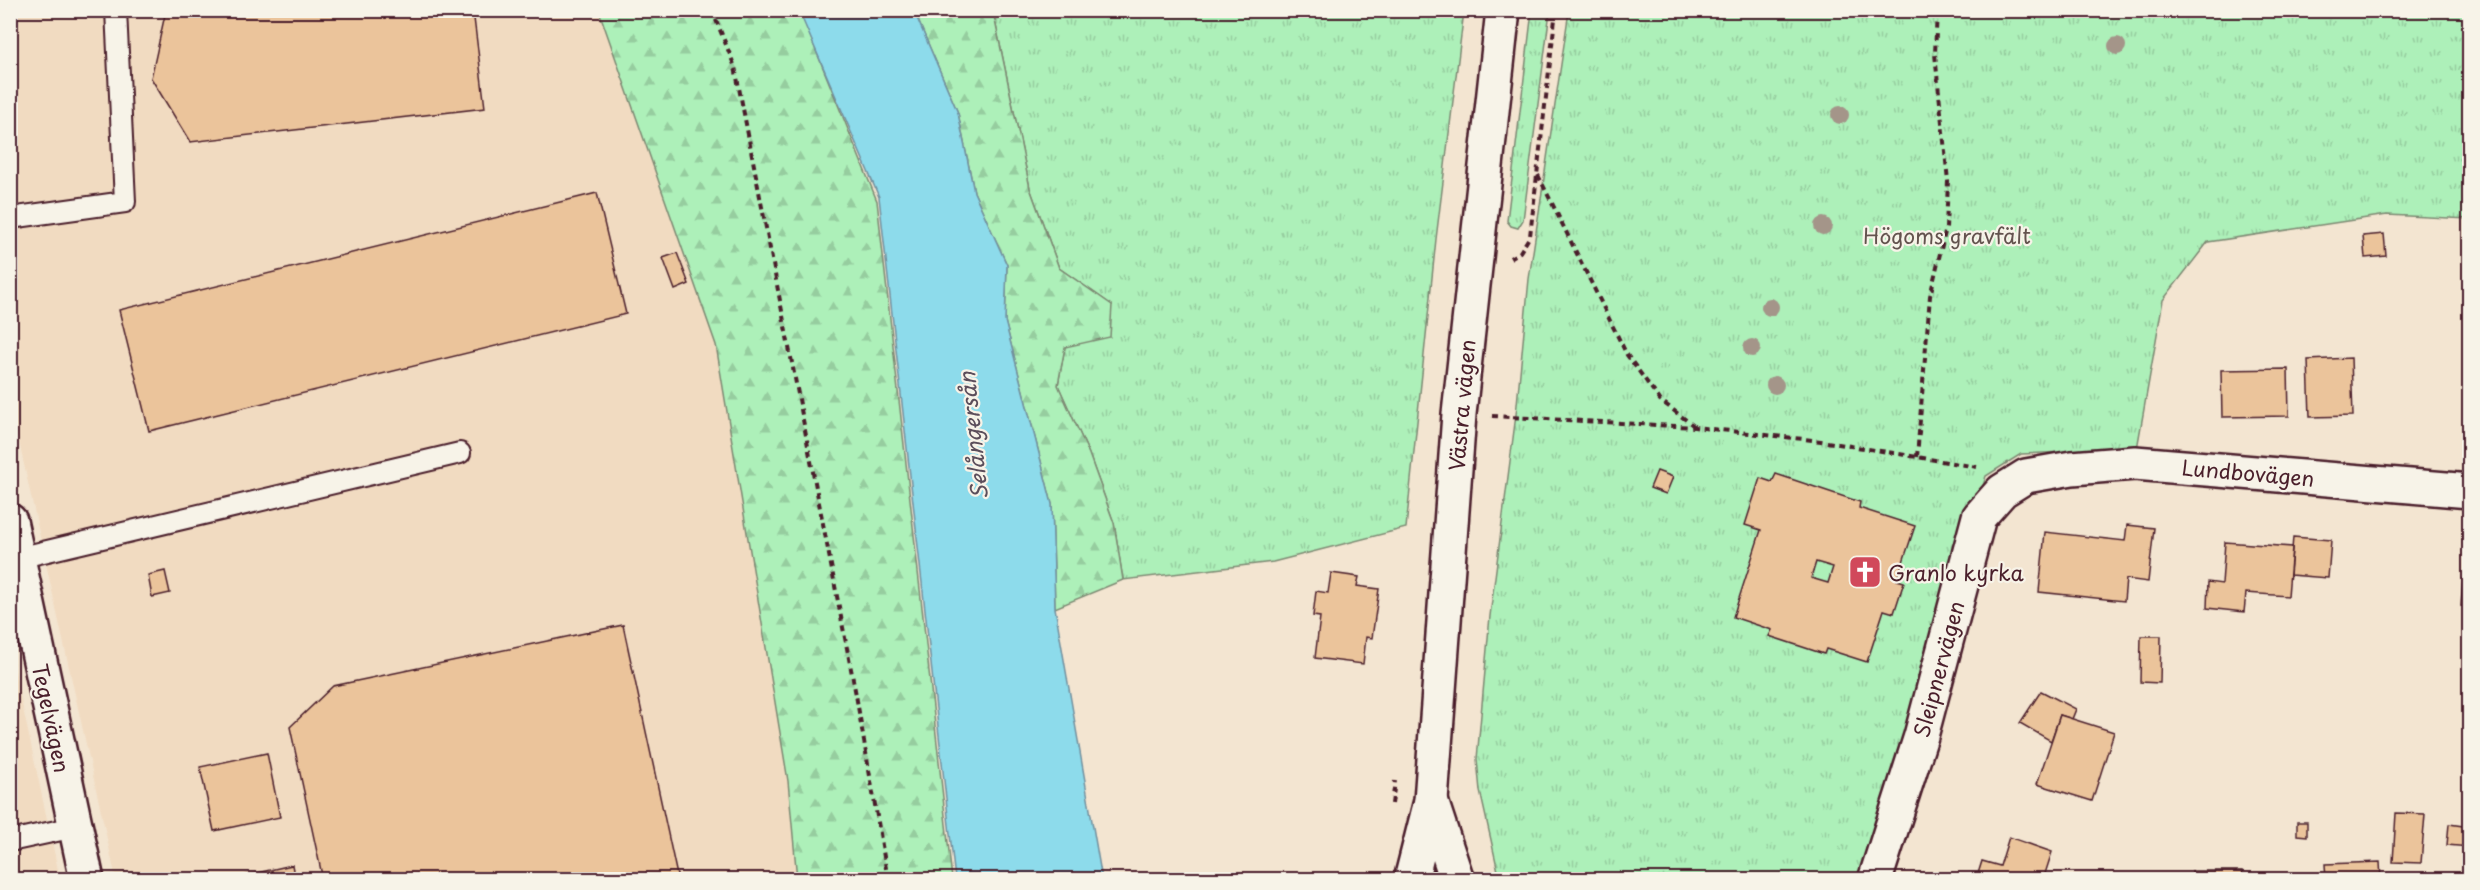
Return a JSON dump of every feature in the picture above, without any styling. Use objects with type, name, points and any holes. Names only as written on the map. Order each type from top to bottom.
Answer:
[{"type":"street","name":"Västra vägen","points":[[1411,879],[1431,801],[1459,414],[1503,10]]},
{"type":"street","name":"Lundbovägen","points":[[2026,476],[2072,468],[2135,463],[2469,491]]},
{"type":"street","name":"Sleipnervägen","points":[[1875,879],[1920,736],[1979,517],[2002,491],[2026,476]]},
{"type":"street","name":"Tegelvägen","points":[[10,521],[87,879]]},
{"type":"street","name":"Västra vägen","points":[[1431,801],[1456,879]]},
{"type":"lane","points":[[10,218],[124,202],[116,10]]},
{"type":"lane","points":[[18,558],[460,453]]},
{"type":"lane","points":[[10,841],[75,827]]},
{"type":"path","points":[[712,10],[735,67],[854,683],[888,879]]},
{"type":"path","points":[[1506,260],[1520,252],[1530,236],[1556,10]]},
{"type":"path","points":[[1917,457],[1929,307],[1946,228],[1948,181],[1935,54],[1937,10]]},
{"type":"path","points":[[2464,10],[2469,27]]},
{"type":"path","points":[[1538,175],[1627,355],[1660,400],[1694,427]]},
{"type":"path","points":[[1487,416],[1694,427],[1821,441],[2026,476]]},
{"type":"shaded area","points":[[10,11],[599,11],[716,345],[788,781],[797,879],[116,879],[11,406]]},
{"type":"shaded area","points":[[11,653],[60,879],[11,879]]},
{"type":"green space","points":[[599,11],[800,11],[877,201],[952,879],[797,879],[788,781],[716,345]]},
{"type":"green space","points":[[914,11],[993,11],[1030,188],[1059,268],[1112,305],[1110,337],[1065,347],[1058,385],[1089,454],[1114,523],[1123,580],[1055,608],[1052,504],[1005,321],[1007,265],[974,192],[958,113]]},
{"type":"green space","points":[[993,11],[1464,11],[1436,239],[1406,528],[1273,562],[1123,580],[1114,523],[1089,454],[1058,385],[1065,347],[1112,305],[1059,268],[1030,188]]},
{"type":"green space","points":[[1532,11],[1550,11],[1523,220],[1518,228],[1511,226],[1507,221]]},
{"type":"green space","name":"Högoms gravfält","points":[[1569,11],[2469,11],[2469,219],[2387,215],[2208,242],[2163,300],[2137,449],[2021,454],[1986,476],[1864,879],[1500,880],[1480,791],[1477,759],[1490,616],[1516,415],[1529,279]]},
{"type":"water","name":"Selångersån","points":[[799,11],[914,11],[958,113],[974,192],[1007,265],[1005,321],[1052,504],[1055,608],[1102,879],[955,879],[879,197]]},
{"type":"building","points":[[166,10],[473,10],[485,108],[190,142],[151,78]]},
{"type":"building","points":[[597,193],[626,314],[149,431],[119,310]]},
{"type":"building","points":[[2384,234],[2386,256],[2365,258],[2363,236]]},
{"type":"building","points":[[677,253],[689,284],[675,290],[663,258]]},
{"type":"building","points":[[2351,358],[2353,416],[2310,417],[2308,360]]},
{"type":"building","points":[[2470,361],[2470,416],[2465,415]]},
{"type":"building","points":[[2288,369],[2289,416],[2222,417],[2221,370]]},
{"type":"building","points":[[1657,471],[1673,477],[1666,494],[1650,488]]},
{"type":"building","name":"Granlo kyrka","points":[[1776,474],[1860,502],[1859,508],[1915,526],[1897,580],[1904,582],[1894,613],[1884,610],[1867,662],[1826,649],[1824,654],[1769,636],[1772,630],[1733,617],[1761,530],[1745,525],[1760,478],[1772,482]],"holes":[[[1816,562],[1833,567],[1828,583],[1811,578]]]},
{"type":"building","points":[[2127,525],[2154,528],[2148,582],[2126,579],[2124,601],[2039,592],[2045,532],[2125,541]]},
{"type":"building","points":[[2293,537],[2331,540],[2328,578],[2290,575]]},
{"type":"building","points":[[2225,542],[2292,547],[2288,596],[2246,593],[2244,612],[2207,608],[2208,582],[2222,584]]},
{"type":"building","points":[[165,571],[170,593],[152,597],[148,575]]},
{"type":"building","points":[[1331,573],[1359,577],[1357,586],[1379,589],[1372,638],[1366,637],[1363,664],[1315,658],[1320,617],[1313,616],[1316,591],[1328,593]]},
{"type":"building","points":[[2463,579],[2470,580],[2470,644],[2465,644],[2468,607],[2461,606]]},
{"type":"building","points":[[623,625],[678,880],[323,880],[290,727],[333,686]]},
{"type":"building","points":[[2141,636],[2161,636],[2160,683],[2140,682]]},
{"type":"building","points":[[2041,691],[2076,709],[2072,719],[2060,715],[2051,741],[2020,723]]},
{"type":"building","points":[[2060,715],[2114,732],[2092,801],[2037,784]]},
{"type":"building","points":[[267,753],[280,817],[214,831],[200,767]]},
{"type":"building","points":[[2396,813],[2425,814],[2421,863],[2393,862]]},
{"type":"building","points":[[2297,822],[2307,822],[2307,836],[2297,835]]},
{"type":"building","points":[[2449,824],[2470,827],[2470,847],[2447,845]]},
{"type":"building","points":[[2009,837],[2052,852],[2043,880],[1976,880],[1982,861],[2000,866]]},
{"type":"building","points":[[2380,862],[2381,880],[2326,880],[2325,864]]},
{"type":"building","points":[[292,865],[295,880],[226,880]]},
{"type":"building","points":[[2192,871],[2242,871],[2242,880],[2192,880]]},
{"type":"place","name":"Granlo kyrka","points":[[1865,572]]}]
